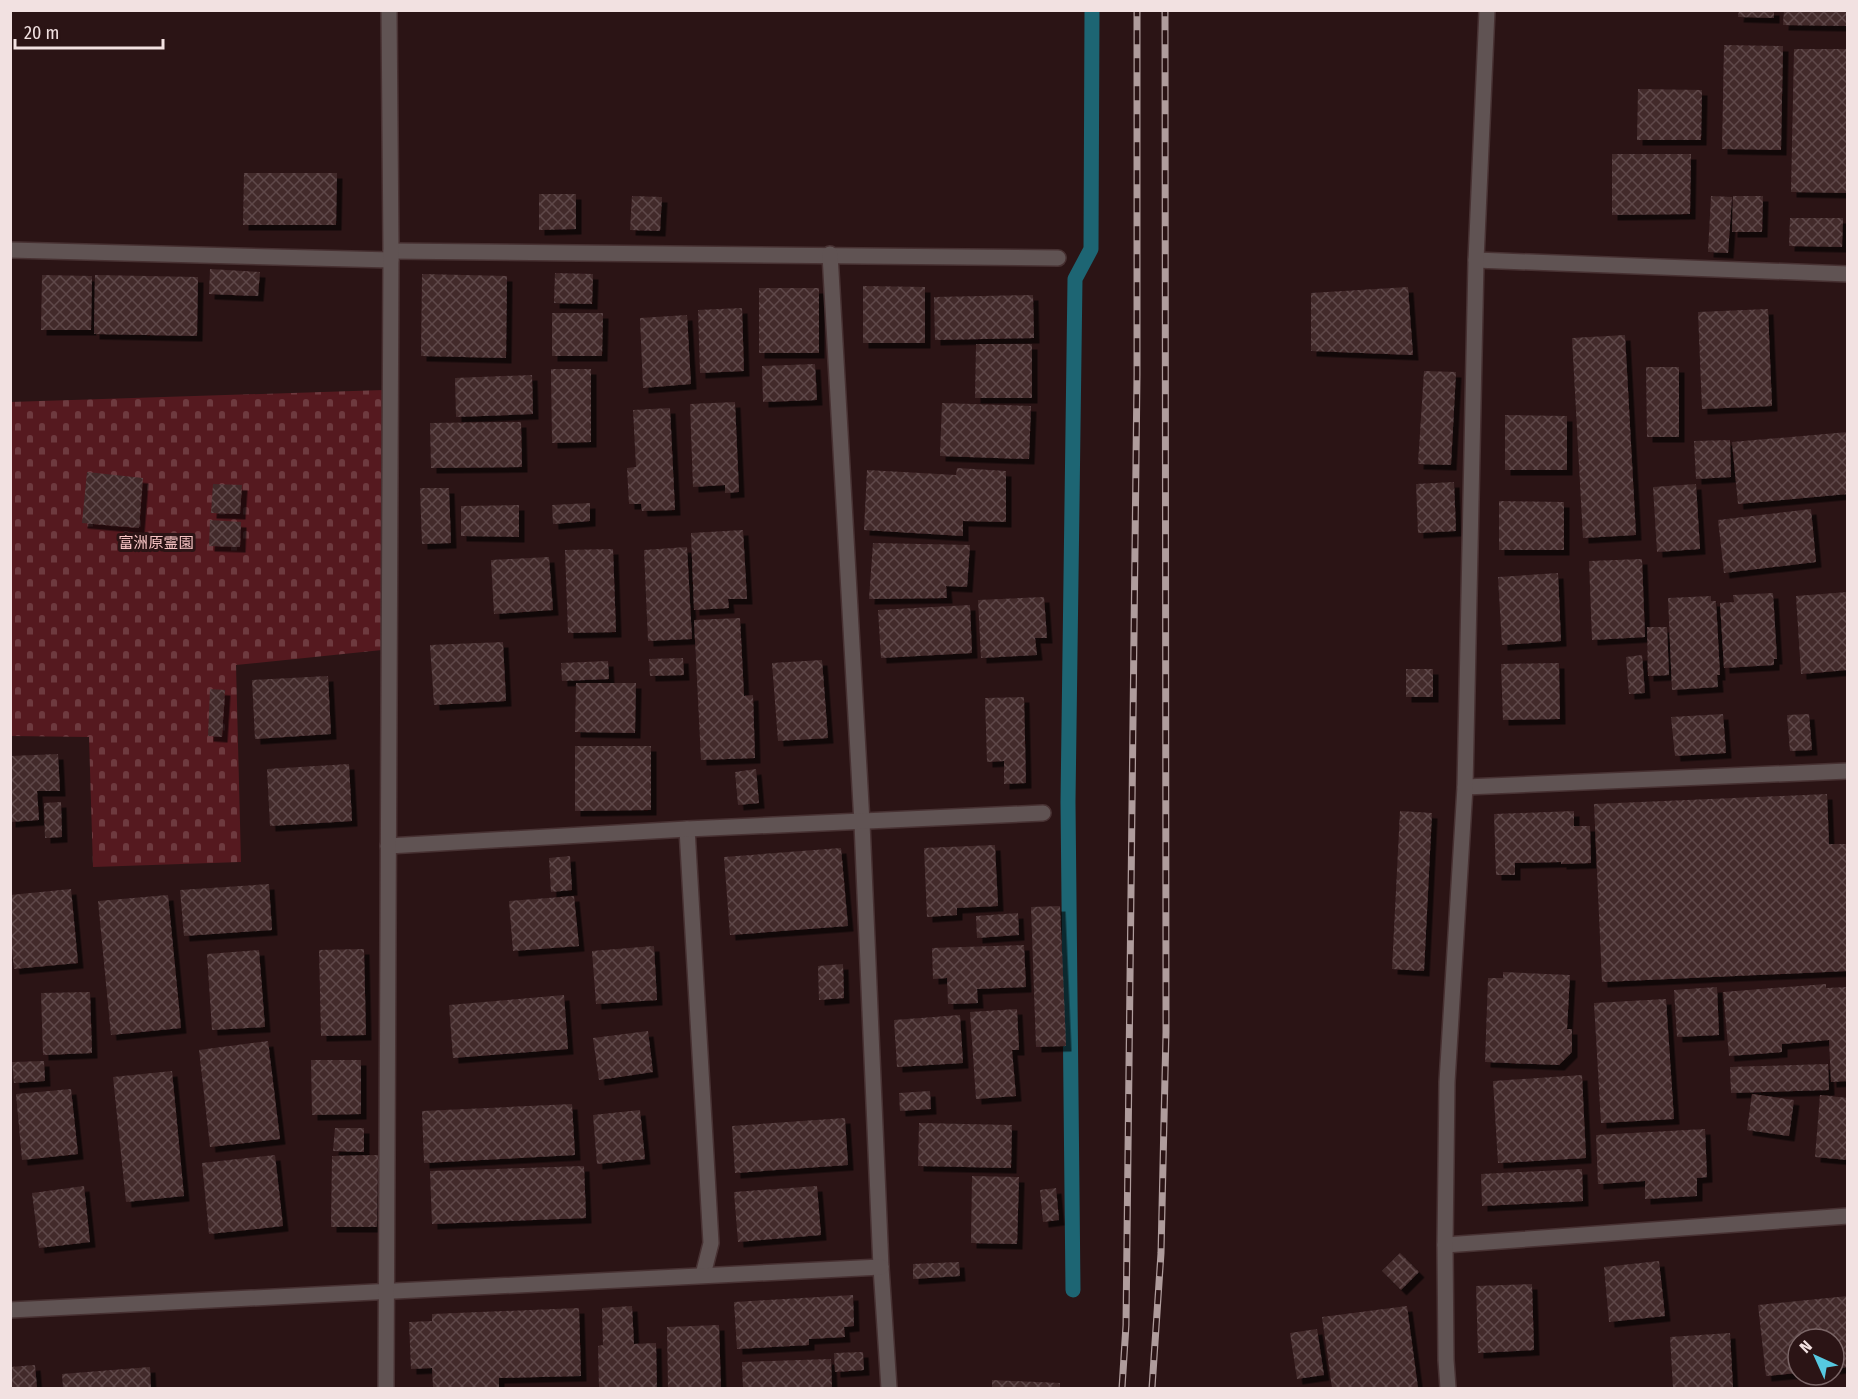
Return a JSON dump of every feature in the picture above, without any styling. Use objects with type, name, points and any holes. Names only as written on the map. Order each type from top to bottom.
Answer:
[{"type":"street","points":[[386,1389],[391,255],[389,10]]},
{"type":"street","points":[[1448,1389],[1445,1245],[1447,1082],[1465,787],[1476,260],[1487,10]]},
{"type":"street","points":[[10,250],[391,255],[830,254],[1058,258]]},
{"type":"street","points":[[830,254],[862,823],[881,1267],[889,1389]]},
{"type":"street","points":[[1476,260],[1848,274]]},
{"type":"street","points":[[1465,787],[1848,771]]},
{"type":"street","points":[[388,846],[687,829],[862,823],[1043,813]]},
{"type":"street","points":[[687,829],[711,1243],[703,1275]]},
{"type":"street","points":[[1445,1245],[1848,1216]]},
{"type":"street","points":[[10,1310],[881,1267]]},
{"type":"green space","name":"富洲原霊園","points":[[384,390],[382,650],[236,665],[241,862],[93,867],[89,737],[11,736],[10,402]]},
{"type":"building","points":[[1739,10],[1774,10],[1774,18],[1738,17]]},
{"type":"building","points":[[1784,10],[1848,10],[1848,26],[1783,25]]},
{"type":"building","points":[[1724,45],[1783,46],[1781,150],[1722,149]]},
{"type":"building","points":[[1794,49],[1848,49],[1848,193],[1791,192]]},
{"type":"building","points":[[1638,89],[1702,90],[1701,140],[1637,140]]},
{"type":"building","points":[[1612,154],[1691,154],[1690,214],[1612,215]]},
{"type":"building","points":[[244,173],[337,173],[336,225],[243,225]]},
{"type":"building","points":[[539,194],[576,194],[576,229],[539,230]]},
{"type":"building","points":[[632,196],[662,197],[660,231],[630,230]]},
{"type":"building","points":[[1711,196],[1732,197],[1728,253],[1708,252]]},
{"type":"building","points":[[1733,196],[1763,196],[1762,232],[1732,232]]},
{"type":"building","points":[[1790,218],[1843,218],[1842,247],[1789,246]]},
{"type":"building","points":[[210,269],[260,272],[258,296],[209,294]]},
{"type":"building","points":[[555,273],[593,274],[592,304],[554,303]]},
{"type":"building","points":[[422,274],[507,276],[506,358],[421,356]]},
{"type":"building","points":[[42,275],[92,276],[91,330],[41,330]]},
{"type":"building","points":[[95,275],[198,277],[197,336],[94,334]]},
{"type":"building","points":[[863,286],[925,287],[925,343],[863,343]]},
{"type":"building","points":[[1408,287],[1413,355],[1311,351],[1311,293]]},
{"type":"building","points":[[759,288],[819,288],[819,353],[759,353]]},
{"type":"building","points":[[1033,295],[1034,338],[935,340],[934,297]]},
{"type":"building","points":[[742,308],[744,371],[700,373],[698,310]]},
{"type":"building","points":[[1768,309],[1772,406],[1702,409],[1698,312]]},
{"type":"building","points":[[552,313],[603,313],[602,356],[552,356]]},
{"type":"building","points":[[687,315],[691,384],[643,388],[640,318]]},
{"type":"building","points":[[1625,335],[1636,535],[1583,538],[1572,338]]},
{"type":"building","points":[[976,344],[1032,344],[1032,398],[975,398]]},
{"type":"building","points":[[815,364],[817,400],[763,402],[762,366]]},
{"type":"building","points":[[1646,367],[1679,367],[1679,437],[1647,437]]},
{"type":"building","points":[[551,369],[591,369],[591,442],[552,443]]},
{"type":"building","points":[[1424,371],[1456,372],[1451,465],[1418,464]]},
{"type":"building","points":[[532,375],[533,414],[456,417],[455,378]]},
{"type":"building","points":[[735,402],[739,492],[725,493],[725,485],[693,487],[690,404]]},
{"type":"building","points":[[942,403],[1031,406],[1029,459],[940,456]]},
{"type":"building","points":[[670,408],[675,510],[642,511],[641,504],[629,504],[627,468],[636,467],[633,410]]},
{"type":"building","points":[[1505,415],[1567,416],[1567,470],[1505,470]]},
{"type":"building","points":[[521,422],[522,467],[431,468],[430,423]]},
{"type":"building","points":[[1848,432],[1848,494],[1738,504],[1732,442]]},
{"type":"building","points":[[1730,440],[1731,477],[1696,479],[1694,441]]},
{"type":"building","points":[[957,468],[1006,471],[1006,522],[963,521],[963,536],[864,530],[867,470],[956,475]]},
{"type":"building","points":[[87,472],[143,478],[139,528],[82,523]]},
{"type":"building","points":[[1454,482],[1456,531],[1418,533],[1416,484]]},
{"type":"building","points":[[213,484],[242,485],[240,514],[211,513]]},
{"type":"building","points":[[1696,484],[1700,549],[1657,552],[1653,487]]},
{"type":"building","points":[[420,488],[449,488],[451,543],[422,544]]},
{"type":"building","points":[[1499,501],[1564,502],[1564,550],[1499,550]]},
{"type":"building","points":[[590,503],[590,521],[553,524],[552,505]]},
{"type":"building","points":[[519,505],[519,537],[461,536],[461,506]]},
{"type":"building","points":[[1811,509],[1816,562],[1724,573],[1718,520]]},
{"type":"building","points":[[210,520],[241,522],[240,547],[209,546]]},
{"type":"building","points":[[743,530],[747,599],[728,599],[729,608],[694,610],[691,533]]},
{"type":"building","points":[[873,543],[970,545],[967,587],[946,586],[947,598],[869,599]]},
{"type":"building","points":[[687,547],[692,639],[648,641],[644,550]]},
{"type":"building","points":[[613,549],[616,632],[568,633],[565,550]]},
{"type":"building","points":[[549,557],[553,610],[494,614],[491,560]]},
{"type":"building","points":[[1642,559],[1645,637],[1592,640],[1589,561]]},
{"type":"building","points":[[1558,573],[1561,641],[1502,645],[1498,577]]},
{"type":"building","points":[[1848,592],[1848,670],[1801,674],[1796,596]]},
{"type":"building","points":[[1773,593],[1777,659],[1774,659],[1774,665],[1724,668],[1720,603],[1734,602],[1733,595]]},
{"type":"building","points":[[1711,596],[1711,601],[1716,601],[1720,675],[1717,675],[1718,687],[1672,690],[1668,598]]},
{"type":"building","points":[[1044,597],[1047,638],[1035,638],[1037,655],[981,658],[978,600]]},
{"type":"building","points":[[970,605],[972,653],[881,658],[878,610]]},
{"type":"building","points":[[740,618],[744,696],[753,695],[755,758],[701,760],[694,620]]},
{"type":"building","points":[[1647,627],[1667,627],[1669,675],[1648,676]]},
{"type":"building","points":[[503,642],[506,701],[434,705],[430,645]]},
{"type":"building","points":[[1642,655],[1645,693],[1629,694],[1626,657]]},
{"type":"building","points":[[683,658],[684,675],[650,676],[649,659]]},
{"type":"building","points":[[822,660],[828,738],[778,741],[772,663]]},
{"type":"building","points":[[608,661],[609,679],[562,681],[561,663]]},
{"type":"building","points":[[1559,663],[1560,719],[1503,720],[1501,664]]},
{"type":"building","points":[[1406,669],[1433,669],[1433,697],[1406,697]]},
{"type":"building","points":[[328,676],[331,734],[255,739],[252,680]]},
{"type":"building","points":[[576,683],[636,683],[635,733],[575,732]]},
{"type":"building","points":[[210,689],[225,690],[222,737],[208,736]]},
{"type":"building","points":[[1024,697],[1026,783],[1004,784],[1004,761],[987,762],[985,698]]},
{"type":"building","points":[[1723,714],[1726,753],[1675,756],[1671,717]]},
{"type":"building","points":[[1809,714],[1812,750],[1790,751],[1787,715]]},
{"type":"building","points":[[575,746],[651,746],[651,810],[575,811]]},
{"type":"building","points":[[58,754],[60,791],[37,791],[39,820],[10,822],[10,756]]},
{"type":"building","points":[[349,764],[352,821],[270,826],[267,769]]},
{"type":"building","points":[[756,769],[759,803],[738,805],[735,772]]},
{"type":"building","points":[[1827,794],[1829,844],[1846,844],[1848,971],[1602,982],[1594,804]]},
{"type":"building","points":[[61,802],[62,837],[45,838],[44,803]]},
{"type":"building","points":[[1400,811],[1432,813],[1424,971],[1392,969]]},
{"type":"building","points":[[1574,811],[1574,826],[1590,826],[1591,863],[1515,863],[1515,875],[1496,875],[1494,814]]},
{"type":"building","points":[[995,845],[998,906],[957,908],[957,915],[927,917],[924,848]]},
{"type":"building","points":[[841,848],[848,926],[730,935],[724,857]]},
{"type":"building","points":[[570,856],[572,890],[551,892],[549,858]]},
{"type":"building","points":[[269,884],[272,930],[184,936],[180,890]]},
{"type":"building","points":[[71,889],[78,963],[14,969],[10,931],[10,895]]},
{"type":"building","points":[[168,895],[181,1028],[111,1035],[98,901]]},
{"type":"building","points":[[574,896],[579,946],[513,951],[509,901]]},
{"type":"building","points":[[1060,906],[1066,1046],[1036,1047],[1031,907]]},
{"type":"building","points":[[1018,913],[1019,935],[977,938],[976,916]]},
{"type":"building","points":[[1024,945],[1026,987],[977,989],[978,1003],[948,1004],[947,978],[933,979],[932,948]]},
{"type":"building","points":[[654,946],[657,1000],[596,1004],[592,951]]},
{"type":"building","points":[[364,949],[366,1035],[321,1036],[319,950]]},
{"type":"building","points":[[259,950],[265,1027],[212,1030],[207,954]]},
{"type":"building","points":[[843,964],[844,998],[819,1000],[818,966]]},
{"type":"building","points":[[1503,972],[1570,975],[1567,1029],[1572,1029],[1572,1052],[1559,1065],[1485,1062],[1488,978],[1503,978]]},
{"type":"building","points":[[1826,984],[1826,988],[1848,987],[1848,1081],[1831,1082],[1829,1040],[1782,1044],[1782,1052],[1729,1056],[1723,992]]},
{"type":"building","points":[[1717,987],[1719,1035],[1677,1037],[1674,990]]},
{"type":"building","points":[[90,992],[92,1053],[43,1055],[41,993]]},
{"type":"building","points":[[564,995],[568,1049],[453,1058],[449,1005]]},
{"type":"building","points":[[1666,999],[1674,1119],[1601,1123],[1594,1003]]},
{"type":"building","points":[[1017,1009],[1019,1050],[1012,1050],[1016,1096],[976,1099],[970,1012]]},
{"type":"building","points":[[960,1015],[963,1063],[897,1067],[894,1020]]},
{"type":"building","points":[[648,1031],[653,1072],[599,1080],[593,1038]]},
{"type":"building","points":[[268,1041],[280,1139],[210,1147],[199,1050]]},
{"type":"building","points":[[311,1060],[361,1060],[361,1114],[312,1115]]},
{"type":"building","points":[[44,1061],[45,1081],[14,1083],[12,1062]]},
{"type":"building","points":[[1828,1064],[1829,1090],[1731,1093],[1730,1067]]},
{"type":"building","points":[[172,1071],[184,1196],[126,1202],[113,1077]]},
{"type":"building","points":[[1582,1075],[1586,1158],[1498,1163],[1493,1081]]},
{"type":"building","points":[[71,1089],[78,1154],[22,1160],[16,1094]]},
{"type":"building","points":[[930,1091],[931,1109],[900,1111],[899,1093]]},
{"type":"building","points":[[1752,1094],[1794,1100],[1789,1136],[1747,1130]]},
{"type":"building","points":[[1820,1095],[1848,1098],[1848,1160],[1815,1157]]},
{"type":"building","points":[[572,1104],[575,1155],[424,1163],[422,1111]]},
{"type":"building","points":[[640,1110],[645,1159],[597,1164],[593,1115]]},
{"type":"building","points":[[845,1118],[848,1165],[735,1173],[732,1126]]},
{"type":"building","points":[[919,1123],[1012,1125],[1011,1168],[918,1166]]},
{"type":"building","points":[[335,1128],[364,1128],[364,1152],[333,1151]]},
{"type":"building","points":[[1705,1129],[1707,1177],[1697,1178],[1697,1196],[1645,1199],[1645,1181],[1598,1184],[1596,1135]]},
{"type":"building","points":[[275,1155],[283,1226],[209,1234],[202,1163]]},
{"type":"building","points":[[378,1155],[377,1227],[331,1227],[332,1156]]},
{"type":"building","points":[[584,1166],[586,1218],[432,1224],[430,1171]]},
{"type":"building","points":[[1582,1169],[1583,1201],[1482,1206],[1481,1174]]},
{"type":"building","points":[[972,1176],[1019,1177],[1017,1244],[971,1243]]},
{"type":"building","points":[[84,1186],[90,1242],[39,1248],[32,1193]]},
{"type":"building","points":[[817,1186],[821,1235],[738,1242],[734,1192]]},
{"type":"building","points":[[1056,1188],[1059,1220],[1043,1222],[1040,1190]]},
{"type":"building","points":[[1400,1253],[1419,1272],[1401,1290],[1382,1271]]},
{"type":"building","points":[[1659,1261],[1665,1316],[1609,1322],[1604,1267]]},
{"type":"building","points":[[959,1262],[960,1276],[913,1279],[913,1264]]},
{"type":"building","points":[[1532,1284],[1534,1350],[1478,1353],[1476,1286]]},
{"type":"building","points":[[853,1295],[854,1326],[844,1327],[845,1337],[809,1339],[809,1345],[737,1349],[734,1302]]},
{"type":"building","points":[[1848,1296],[1848,1367],[1846,1367],[1846,1327],[1786,1327],[1786,1374],[1766,1376],[1758,1305]]},
{"type":"building","points":[[632,1306],[634,1344],[656,1343],[657,1388],[599,1388],[598,1346],[603,1345],[602,1308]]},
{"type":"building","points":[[1407,1306],[1418,1388],[1332,1388],[1322,1317]]},
{"type":"building","points":[[579,1308],[581,1376],[499,1378],[499,1388],[433,1388],[432,1368],[411,1369],[409,1322],[432,1321],[432,1314]]},
{"type":"building","points":[[719,1325],[721,1388],[668,1388],[667,1327]]},
{"type":"building","points":[[1317,1329],[1324,1375],[1297,1379],[1290,1333]]},
{"type":"building","points":[[1730,1333],[1733,1388],[1673,1388],[1670,1337]]},
{"type":"building","points":[[863,1352],[864,1370],[835,1372],[834,1353]]},
{"type":"building","points":[[831,1359],[832,1388],[743,1388],[742,1362]]},
{"type":"building","points":[[35,1365],[37,1388],[10,1388],[10,1367]]},
{"type":"building","points":[[150,1367],[151,1388],[63,1388],[62,1374]]},
{"type":"building","points":[[992,1380],[1060,1383],[1060,1388],[992,1388]]},
{"type":"waterway","points":[[1073,1290],[1068,802],[1075,279],[1091,249],[1092,10]]},
{"type":"railway","points":[[1122,1388],[1126,1325],[1137,375],[1137,10]]},
{"type":"railway","points":[[1152,1388],[1161,1253],[1166,1032],[1165,10]]}]
